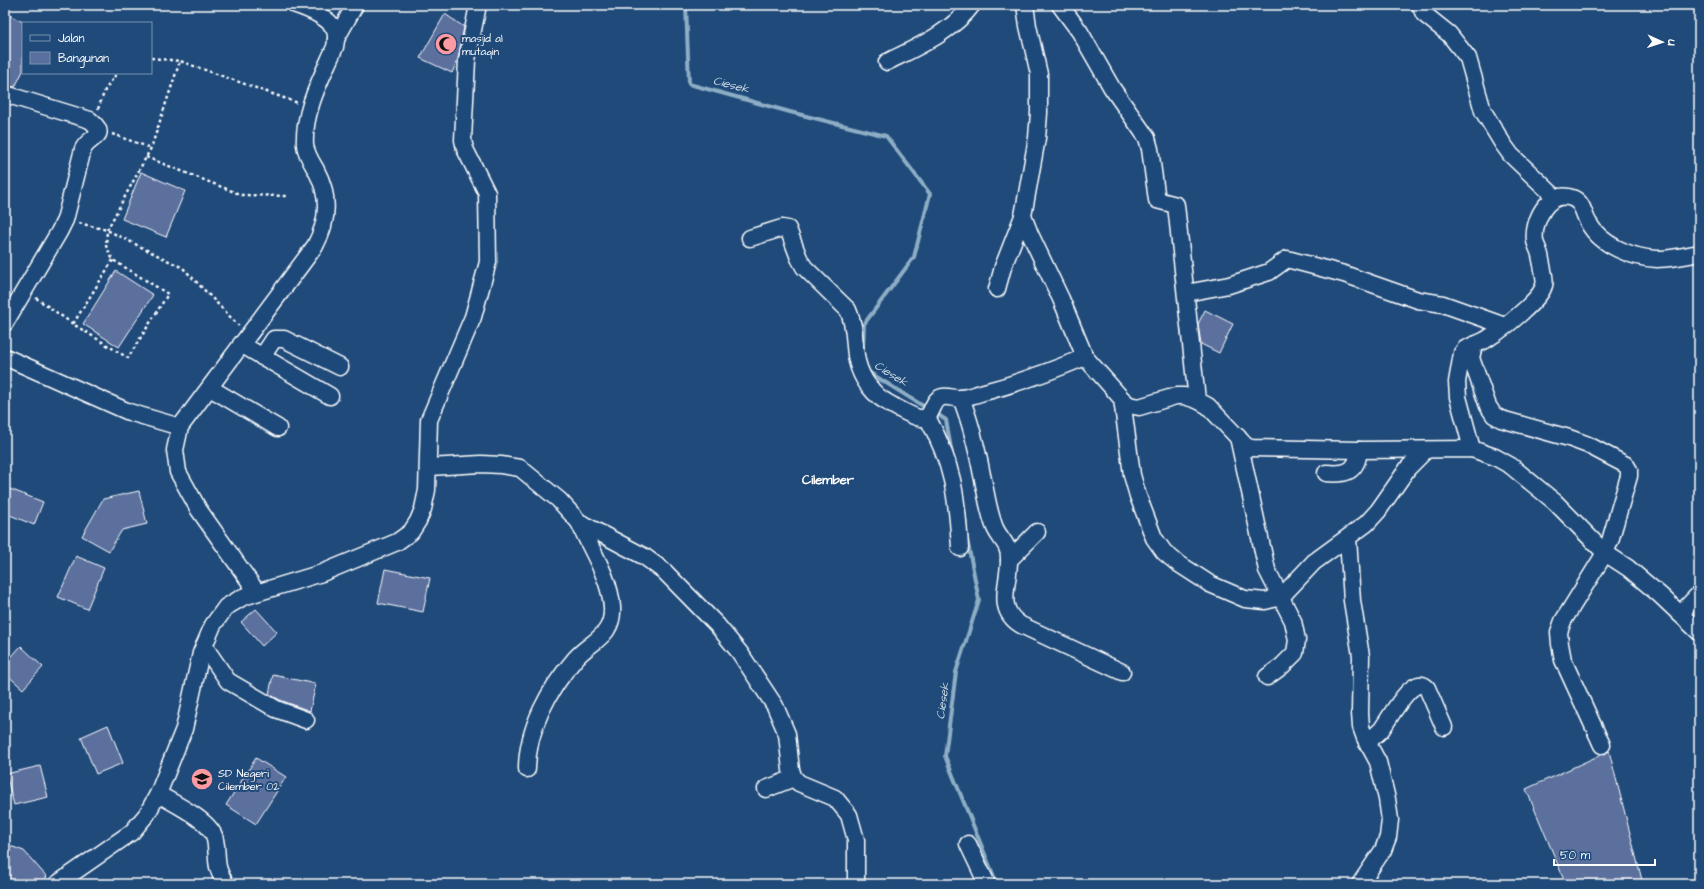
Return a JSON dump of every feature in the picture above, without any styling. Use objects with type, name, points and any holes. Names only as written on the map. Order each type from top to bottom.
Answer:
[{"type":"street","points":[[257,592],[199,510],[178,472],[175,450],[180,427],[210,388],[244,339],[315,246],[322,229],[327,196],[324,186],[306,151],[305,146],[310,107],[335,47],[336,39],[335,31],[332,26],[315,13],[296,5]]},
{"type":"street","points":[[336,39],[355,5]]},
{"type":"street","points":[[58,884],[132,832],[147,814],[158,794],[176,752],[188,718],[204,646],[213,625],[226,607],[240,598],[322,573],[362,558],[402,539],[414,528],[421,515],[427,490],[429,467],[429,420],[473,317],[488,262],[487,194],[464,149],[462,140],[467,60],[478,5]]},
{"type":"street","points":[[887,62],[945,30],[960,18],[972,5]]},
{"type":"street","points":[[997,288],[1005,261],[1023,216],[1037,138],[1040,106],[1038,63],[1028,26],[1025,5]]},
{"type":"street","points":[[1060,5],[1080,32],[1112,88],[1147,138],[1150,149],[1156,200],[1176,205],[1197,400]]},
{"type":"street","points":[[1420,5],[1424,14],[1449,34],[1468,58],[1483,111],[1503,144],[1512,155],[1556,198]]},
{"type":"street","points":[[5,94],[95,121],[98,136],[86,143],[83,149],[64,220],[51,247],[5,323]]},
{"type":"street","points":[[1472,449],[1458,397],[1457,382],[1462,353],[1465,349],[1490,337],[1506,325],[1540,294],[1544,286],[1540,255],[1535,242],[1535,233],[1538,221],[1547,203],[1556,198],[1571,197],[1583,208],[1587,222],[1596,235],[1605,242],[1643,258],[1669,259],[1699,253]]},
{"type":"street","points":[[1023,216],[1059,294],[1085,357],[1129,405],[1139,407],[1176,396],[1184,396],[1197,400],[1208,406],[1246,446],[1251,448],[1359,450],[1472,449],[1495,457],[1511,466],[1555,502],[1605,553],[1628,568],[1699,632]]},
{"type":"street","points":[[750,238],[782,228],[788,229],[804,267],[848,310],[851,317],[854,349],[858,369],[868,384],[877,395],[914,416],[922,418],[928,416],[936,400],[944,397],[961,398],[1002,387],[1062,367],[1085,357]]},
{"type":"street","points":[[1186,293],[1229,285],[1269,272],[1287,259],[1344,274],[1418,300],[1443,304],[1506,325]]},
{"type":"street","points":[[244,339],[262,357],[330,396]]},
{"type":"street","points":[[262,357],[274,339],[284,339],[340,368]]},
{"type":"street","points":[[1474,345],[1471,358],[1488,406],[1494,415],[1508,421],[1569,438],[1588,445],[1626,465],[1629,470],[1629,476],[1610,541],[1605,553],[1563,621],[1560,632],[1562,660],[1602,745]]},
{"type":"street","points":[[5,357],[129,412],[180,427]]},
{"type":"street","points":[[210,388],[278,428]]},
{"type":"street","points":[[961,398],[977,447],[989,509],[996,529],[1007,545],[1010,560],[1005,604],[1008,613],[1016,622],[1122,672]]},
{"type":"street","points":[[1122,399],[1132,475],[1138,496],[1154,538],[1164,552],[1176,562],[1201,578],[1246,599],[1265,601],[1281,597],[1314,562],[1366,524],[1378,511],[1408,468],[1426,450]]},
{"type":"street","points":[[928,416],[951,472],[957,507],[960,548]]},
{"type":"street","points":[[1238,437],[1267,570],[1293,621],[1297,640],[1297,648],[1295,653],[1286,663],[1267,677]]},
{"type":"street","points":[[1326,473],[1338,474],[1351,470],[1358,462],[1359,450]]},
{"type":"street","points":[[429,467],[481,464],[520,468],[559,500],[578,522],[608,587],[612,607],[608,626],[603,636],[575,658],[536,720],[528,747],[527,769]]},
{"type":"street","points":[[578,522],[645,556],[656,564],[717,625],[740,653],[783,722],[787,734],[791,770],[794,778],[799,782],[835,798],[849,815],[856,840],[856,884]]},
{"type":"street","points":[[1010,560],[1037,532]]},
{"type":"street","points":[[1348,538],[1352,601],[1361,656],[1361,727],[1367,743],[1378,762],[1387,799],[1390,820],[1388,837],[1383,850],[1360,884]]},
{"type":"street","points":[[1680,614],[1699,594]]},
{"type":"street","points":[[204,646],[228,681],[276,709],[306,720]]},
{"type":"street","points":[[1367,743],[1380,731],[1408,691],[1418,684],[1422,684],[1427,688],[1444,727]]},
{"type":"street","points":[[766,789],[794,778]]},
{"type":"street","points":[[158,794],[210,827],[215,839],[218,869],[226,884]]},
{"type":"street","points":[[968,844],[987,884]]},
{"type":"path","points":[[152,58],[180,61],[310,107]]},
{"type":"path","points":[[24,290],[73,324],[128,358],[168,294],[113,260],[106,246],[107,230],[151,148],[180,61]]},
{"type":"path","points":[[116,74],[105,90],[95,121],[151,148]]},
{"type":"path","points":[[146,157],[242,195],[287,196]]},
{"type":"path","points":[[64,220],[107,230],[183,268],[244,339]]},
{"type":"path","points":[[73,324],[113,260]]},
{"type":"building","points":[[5,13],[23,22],[22,73],[15,87],[5,85]]},
{"type":"building","name":"masjid al mutaqin","points":[[445,14],[464,27],[458,59],[452,73],[420,58]]},
{"type":"building","points":[[141,172],[185,191],[166,237],[122,219]]},
{"type":"building","points":[[116,271],[153,295],[119,347],[83,324]]},
{"type":"building","points":[[1205,310],[1233,324],[1219,353],[1201,344],[1198,324]]},
{"type":"building","points":[[5,487],[43,502],[34,525],[5,513]]},
{"type":"building","points":[[139,491],[147,524],[122,530],[109,551],[82,536],[103,499]]},
{"type":"building","points":[[76,556],[104,568],[87,609],[58,597]]},
{"type":"building","points":[[385,569],[430,578],[423,612],[378,603]]},
{"type":"building","points":[[256,609],[277,632],[262,646],[241,622]]},
{"type":"building","points":[[21,646],[43,667],[23,689],[5,673],[5,664]]},
{"type":"building","points":[[273,675],[316,684],[310,711],[280,700],[269,694]]},
{"type":"building","points":[[108,725],[123,763],[96,774],[81,737]]},
{"type":"building","points":[[1609,751],[1643,884],[1566,884],[1526,789]]},
{"type":"building","points":[[256,758],[286,777],[256,824],[226,805]]},
{"type":"building","points":[[40,766],[48,797],[14,805],[6,774]]},
{"type":"building","points":[[5,844],[24,851],[47,877],[38,884],[5,884]]},
{"type":"waterway","name":"Ciesek","points":[[686,5],[689,84],[790,112],[886,136],[930,194],[914,257],[864,324],[863,349]]},
{"type":"waterway","name":"Ciesek","points":[[867,371],[928,409]]},
{"type":"waterway","name":"Ciesek","points":[[934,412],[946,420],[952,454]]},
{"type":"waterway","name":"Ciesek","points":[[966,534],[979,600],[956,672],[945,756],[997,884]]},
{"type":"place","name":"masjid al mutaqin","points":[[446,44]]},
{"type":"place","name":"SD Negeri Cilember 02","points":[[202,779]]},
{"type":"district","name":"Cilember","points":[[828,480]]}]
